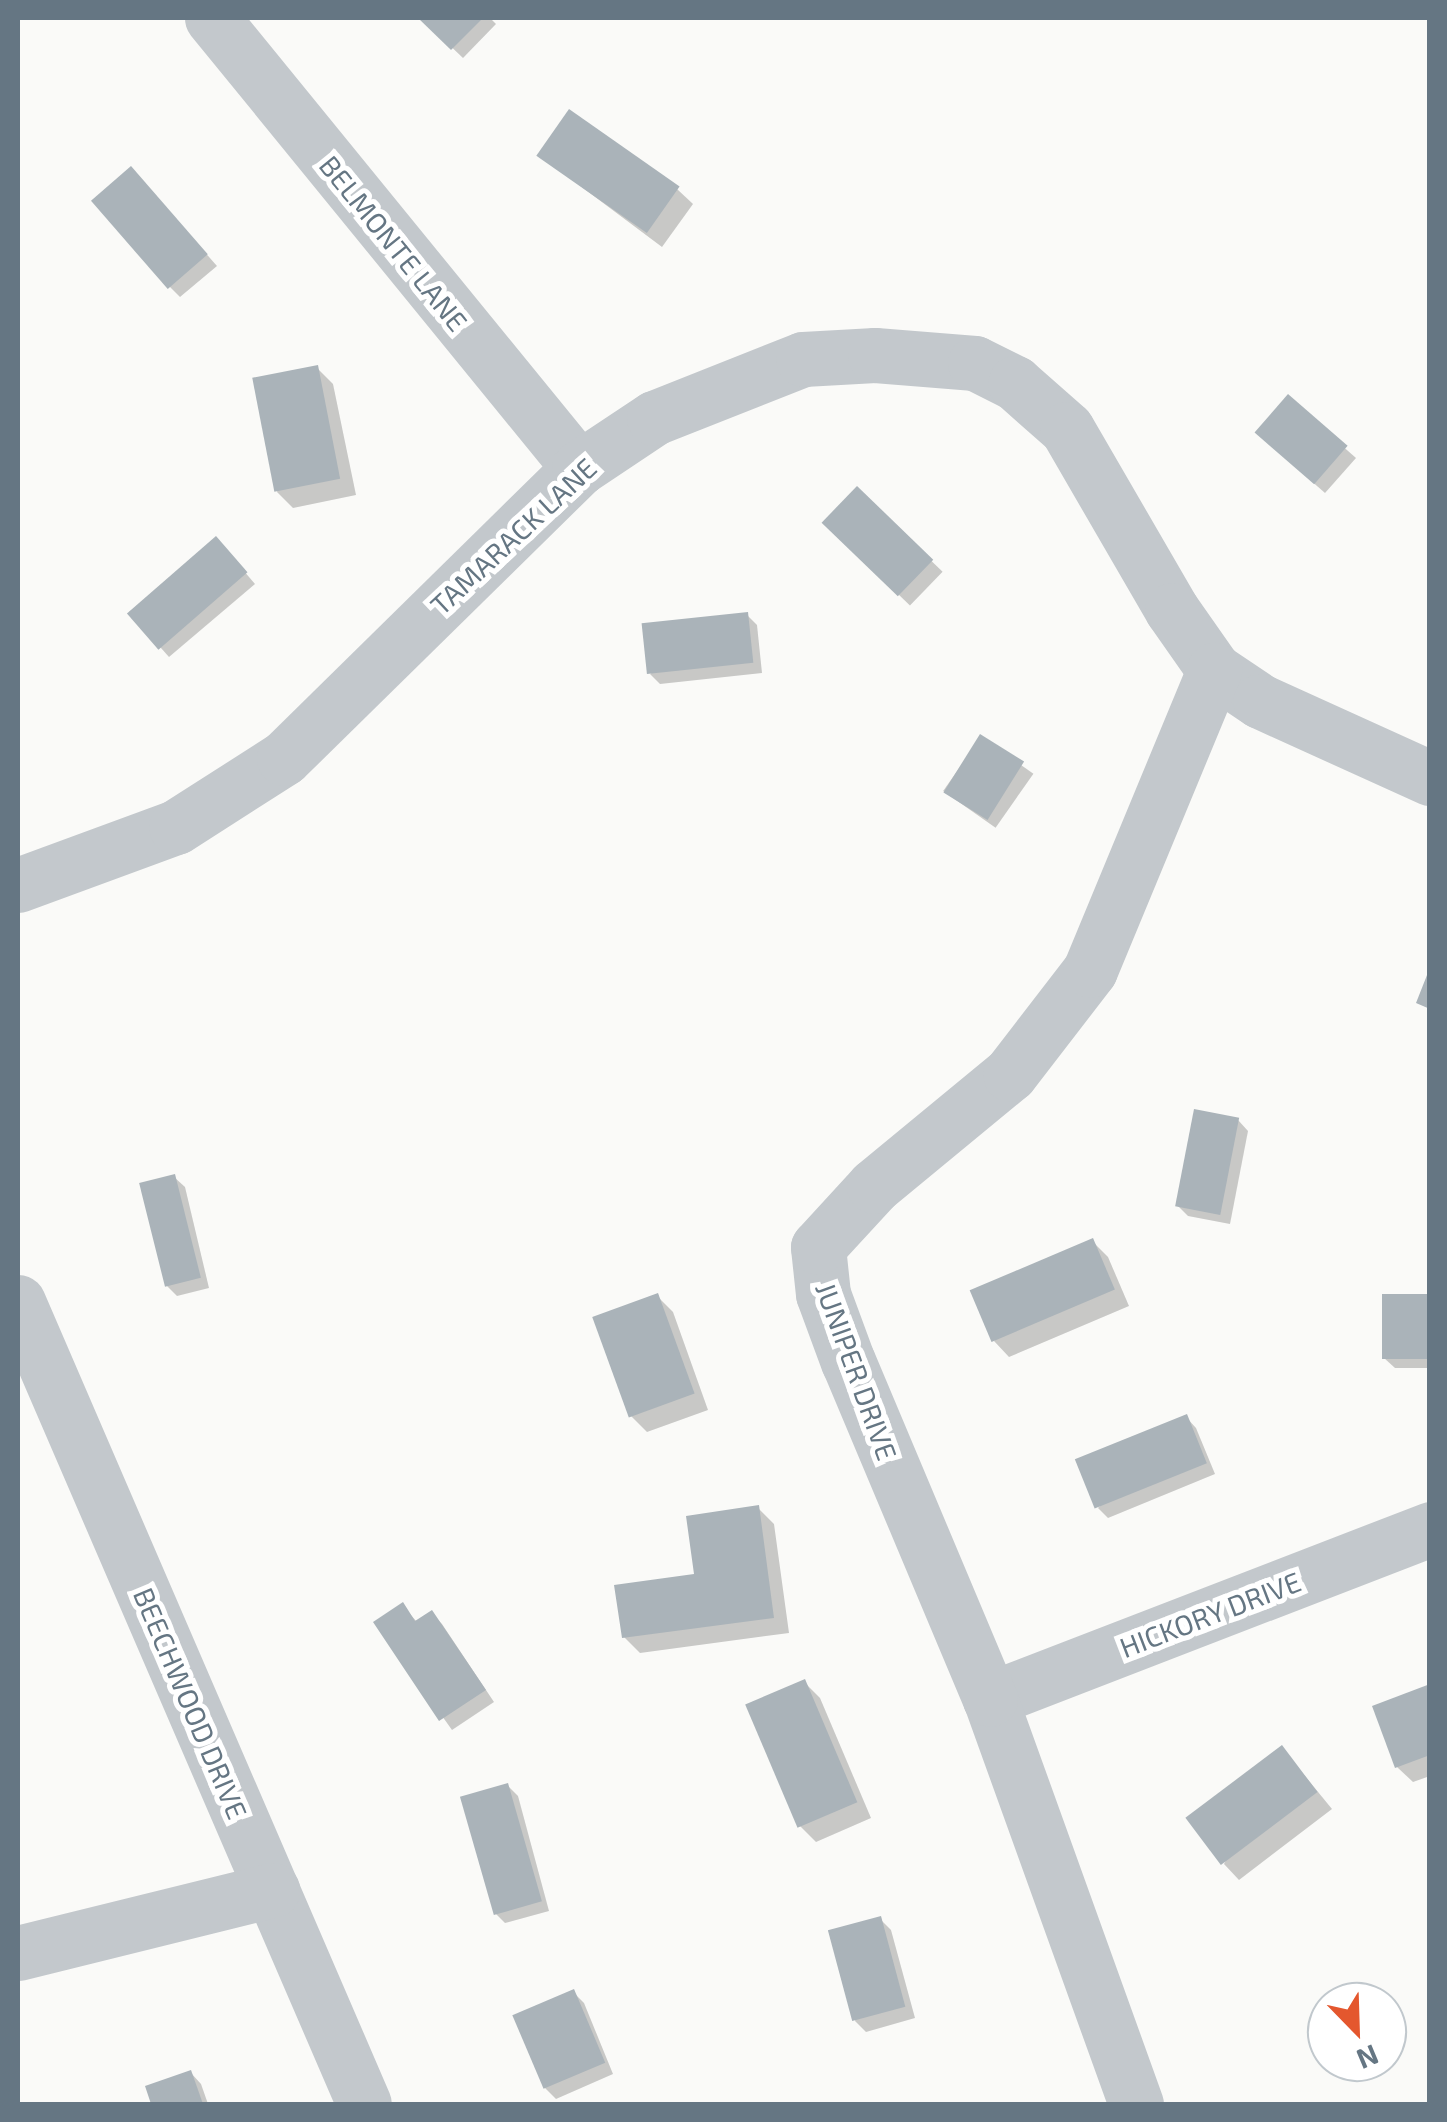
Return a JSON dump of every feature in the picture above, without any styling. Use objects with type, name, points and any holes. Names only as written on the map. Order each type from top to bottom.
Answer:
[{"type":"street","name":"BELMONTE LANE","points":[[212,18],[579,468]]},
{"type":"street","name":"TAMARACK LANE","points":[[18,885],[176,827],[284,758],[579,468],[654,418],[803,358],[875,356],[975,363],[1015,384],[1068,429],[1172,610],[1214,670],[1260,702],[1430,778]]},
{"type":"street","name":"JUNIPER DRIVE","points":[[1136,2104],[990,1699],[848,1362],[823,1294],[818,1246],[874,1186],[1010,1074],[1090,970],[1214,670]]},
{"type":"street","name":"BEECHWOOD DRIVE","points":[[18,1302],[364,2104]]},
{"type":"street","name":"HICKORY DRIVE","points":[[990,1699],[1430,1528]]},
{"type":"street","points":[[18,1953],[272,1890]]},
{"type":"building","points":[[418,18],[483,18],[451,50]]},
{"type":"building","points":[[569,109],[680,186],[647,233],[536,156]]},
{"type":"building","points":[[131,166],[208,254],[168,289],[91,201]]},
{"type":"building","points":[[318,365],[340,479],[274,492],[252,378]]},
{"type":"building","points":[[1288,394],[1348,446],[1314,484],[1255,432]]},
{"type":"building","points":[[857,486],[933,560],[898,596],[822,523]]},
{"type":"building","points":[[216,536],[247,572],[158,650],[127,613]]},
{"type":"building","points":[[748,612],[753,663],[647,674],[642,623]]},
{"type":"building","points":[[980,734],[1024,762],[988,820],[943,793]]},
{"type":"building","points":[[1430,970],[1430,1009],[1416,1003]]},
{"type":"building","points":[[1194,1109],[1239,1118],[1220,1215],[1175,1206]]},
{"type":"building","points":[[175,1174],[201,1278],[165,1287],[139,1183]]},
{"type":"building","points":[[1093,1238],[1115,1290],[992,1342],[970,1290]]},
{"type":"building","points":[[658,1293],[695,1394],[629,1417],[592,1317]]},
{"type":"building","points":[[1382,1294],[1430,1294],[1430,1359],[1382,1359]]},
{"type":"building","points":[[1187,1414],[1207,1463],[1095,1508],[1075,1459]]},
{"type":"building","points":[[759,1505],[774,1618],[622,1638],[614,1585],[694,1574],[686,1516]]},
{"type":"building","points":[[403,1602],[415,1621],[432,1610],[486,1690],[439,1721],[373,1622]]},
{"type":"building","points":[[805,1679],[857,1802],[798,1828],[745,1704]]},
{"type":"building","points":[[1430,1684],[1430,1755],[1395,1768],[1372,1706]]},
{"type":"building","points":[[1282,1745],[1318,1792],[1221,1865],[1185,1818]]},
{"type":"building","points":[[508,1783],[542,1901],[494,1915],[460,1797]]},
{"type":"building","points":[[881,1916],[905,2007],[852,2021],[828,1930]]},
{"type":"building","points":[[574,1989],[605,2063],[544,2089],[512,2015]]},
{"type":"building","points":[[191,2070],[203,2104],[151,2104],[145,2086]]}]
